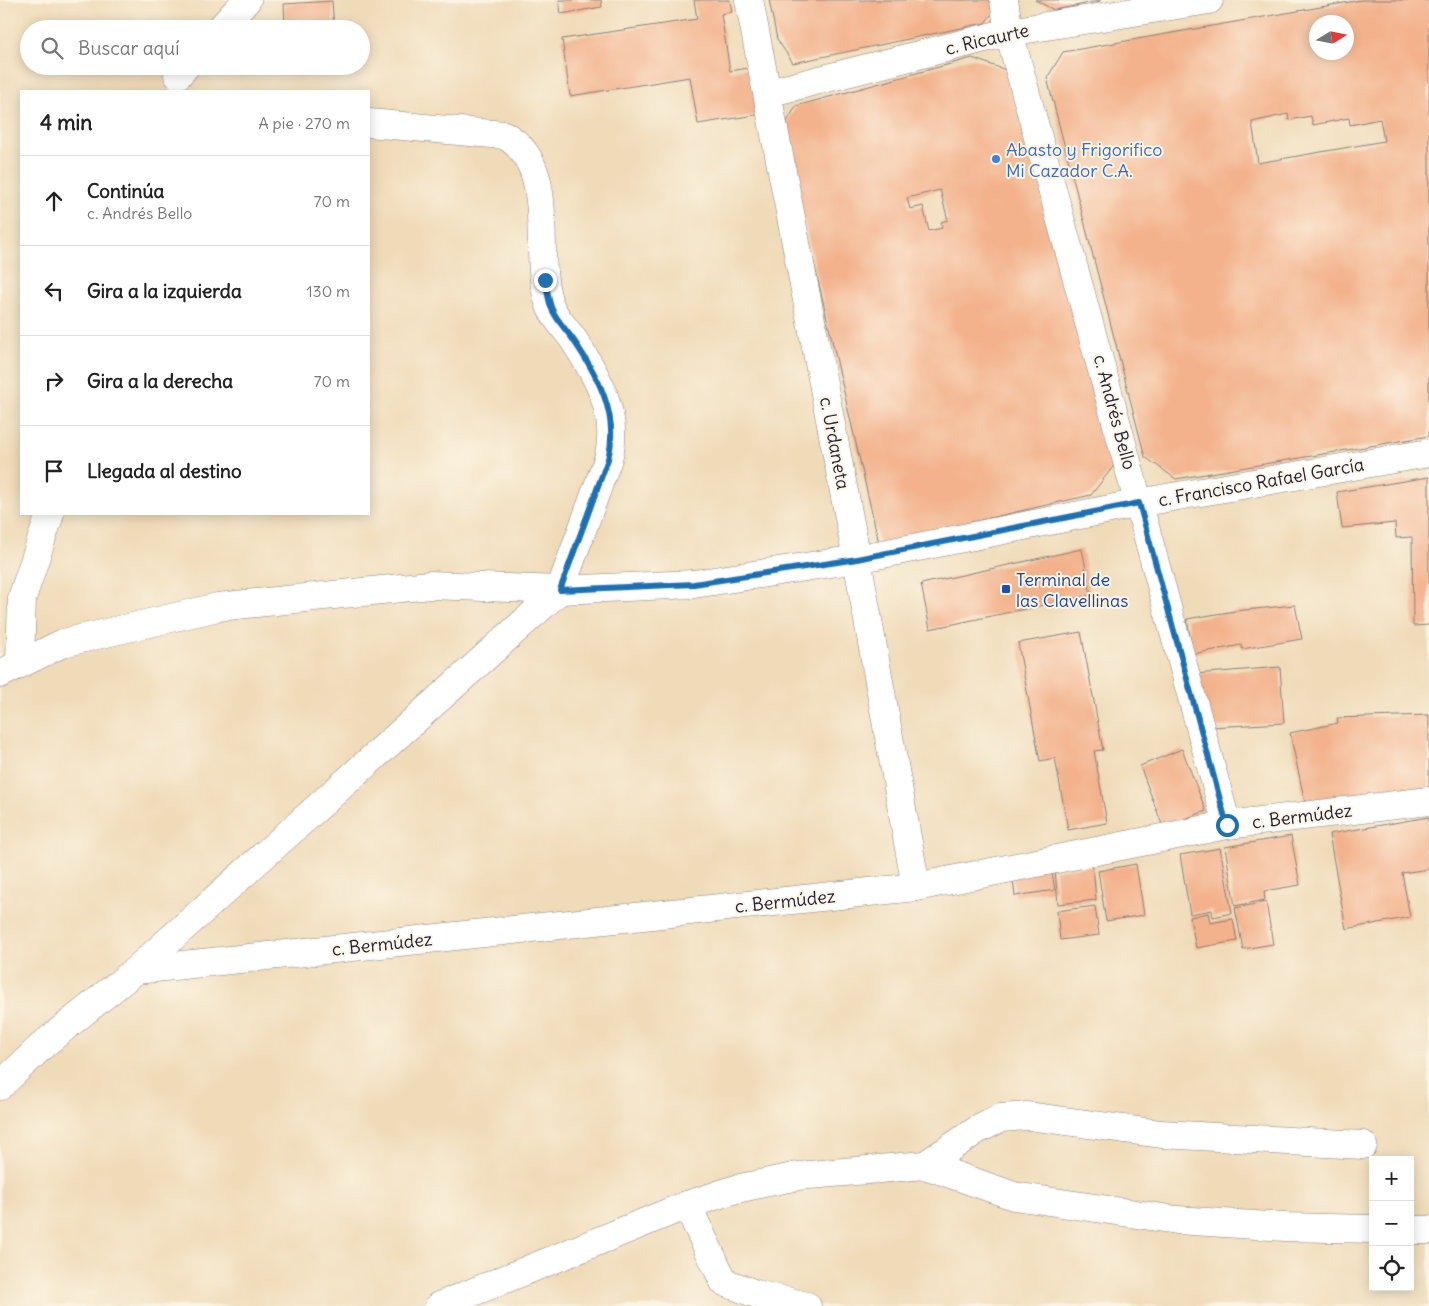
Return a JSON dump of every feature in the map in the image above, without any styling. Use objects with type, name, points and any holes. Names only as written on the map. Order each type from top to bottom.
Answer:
[{"type":"street","points":[[228,20],[246,0]]},
{"type":"street","name":"c. Urdaneta","points":[[749,0],[857,559],[916,887]]},
{"type":"street","name":"c. Andrés Bello","points":[[1004,0],[1009,32],[1227,825]]},
{"type":"street","name":"c. Ricaurte","points":[[768,93],[1009,32],[1210,0]]},
{"type":"street","points":[[0,1086],[44,1044],[136,970],[560,590],[608,459],[612,444],[612,427],[609,408],[600,386],[578,348],[551,308],[545,280],[538,188],[528,157],[517,142],[504,135],[370,123]]},
{"type":"street","name":"c. Francisco Rafael García","points":[[10,669],[63,643],[218,607],[430,585],[560,590],[694,584],[857,559],[1139,503],[1429,453]]},
{"type":"street","points":[[10,669],[11,617],[22,598],[50,515]]},
{"type":"street","name":"c. Bermúdez","points":[[136,970],[916,887],[1227,825],[1429,801]]},
{"type":"street","points":[[925,1165],[1001,1118],[1028,1116],[1161,1134],[1364,1145]]},
{"type":"street","points":[[439,1306],[687,1205],[736,1189],[798,1176],[925,1165],[1014,1196],[1168,1219],[1285,1228],[1369,1229]]},
{"type":"street","points":[[687,1205],[736,1306]]},
{"type":"street","points":[[1414,1230],[1429,1230]]},
{"type":"street","points":[[724,1282],[756,1294],[807,1306]]},
{"type":"building","points":[[559,0],[601,0],[602,7],[561,14]]},
{"type":"building","points":[[694,0],[730,0],[732,12],[721,14],[730,71],[761,66],[768,113],[698,124],[690,77],[570,96],[562,39],[697,19]]},
{"type":"building","points":[[769,0],[1003,0],[985,23],[793,63],[777,39]]},
{"type":"building","points":[[1035,0],[1100,0],[1100,1],[1054,10]]},
{"type":"building","points":[[1361,0],[1426,0],[1429,2],[1429,436],[1176,479],[1145,457],[1047,78],[1063,52]],"holes":[[[1288,114],[1289,120],[1311,116],[1313,125],[1349,118],[1350,125],[1380,119],[1384,141],[1258,163],[1252,122]]]},
{"type":"building","points":[[332,1],[333,20],[285,20],[284,4]]},
{"type":"building","points":[[972,58],[1014,73],[1116,463],[1091,495],[879,543],[783,129],[796,106]],"holes":[[[940,190],[948,220],[941,222],[942,228],[929,231],[923,206],[910,209],[907,198]]]},
{"type":"building","points":[[1429,477],[1429,625],[1413,626],[1412,537],[1396,538],[1395,523],[1342,528],[1337,492]]},
{"type":"building","name":"Terminal de las Clavellinas","points":[[1082,549],[1091,595],[930,629],[921,584]]},
{"type":"building","points":[[1295,605],[1302,639],[1242,649],[1241,645],[1193,654],[1187,619],[1235,611]]},
{"type":"building","points":[[1081,632],[1103,750],[1094,751],[1107,823],[1068,830],[1055,758],[1040,761],[1018,643]]},
{"type":"building","points":[[1280,667],[1284,723],[1211,727],[1195,674]]},
{"type":"building","points":[[1429,715],[1429,788],[1307,812],[1290,733],[1338,723],[1337,718]]},
{"type":"building","points":[[1182,749],[1206,811],[1163,827],[1140,766]]},
{"type":"building","points":[[1429,817],[1429,869],[1402,873],[1410,917],[1346,929],[1329,834]]},
{"type":"building","points":[[1291,836],[1300,885],[1264,891],[1265,900],[1235,906],[1225,847]]},
{"type":"building","points":[[1220,848],[1232,913],[1213,917],[1212,910],[1190,914],[1180,855]]},
{"type":"building","points":[[1136,864],[1144,915],[1106,921],[1098,871]]},
{"type":"building","points":[[1093,866],[1096,900],[1058,904],[1055,870]]},
{"type":"building","points":[[1051,867],[1055,890],[1015,896],[1012,873]]},
{"type":"building","points":[[1266,902],[1273,944],[1243,949],[1235,908]]},
{"type":"building","points":[[1095,906],[1099,935],[1060,940],[1057,911]]},
{"type":"building","points":[[1208,913],[1210,923],[1233,919],[1237,941],[1196,948],[1190,917]]},
{"type":"place","name":"Abasto y Frigorifico Mi Cazador C.A.","points":[[996,159]]},
{"type":"place","name":"Terminal de las Clavellinas","points":[[1006,589]]},
{"type":"route","points":[[545,280],[551,308],[578,348],[600,386],[609,408],[612,427],[612,444],[608,459],[560,590],[694,584],[857,559],[1139,503],[1144,515],[1227,825]]}]
